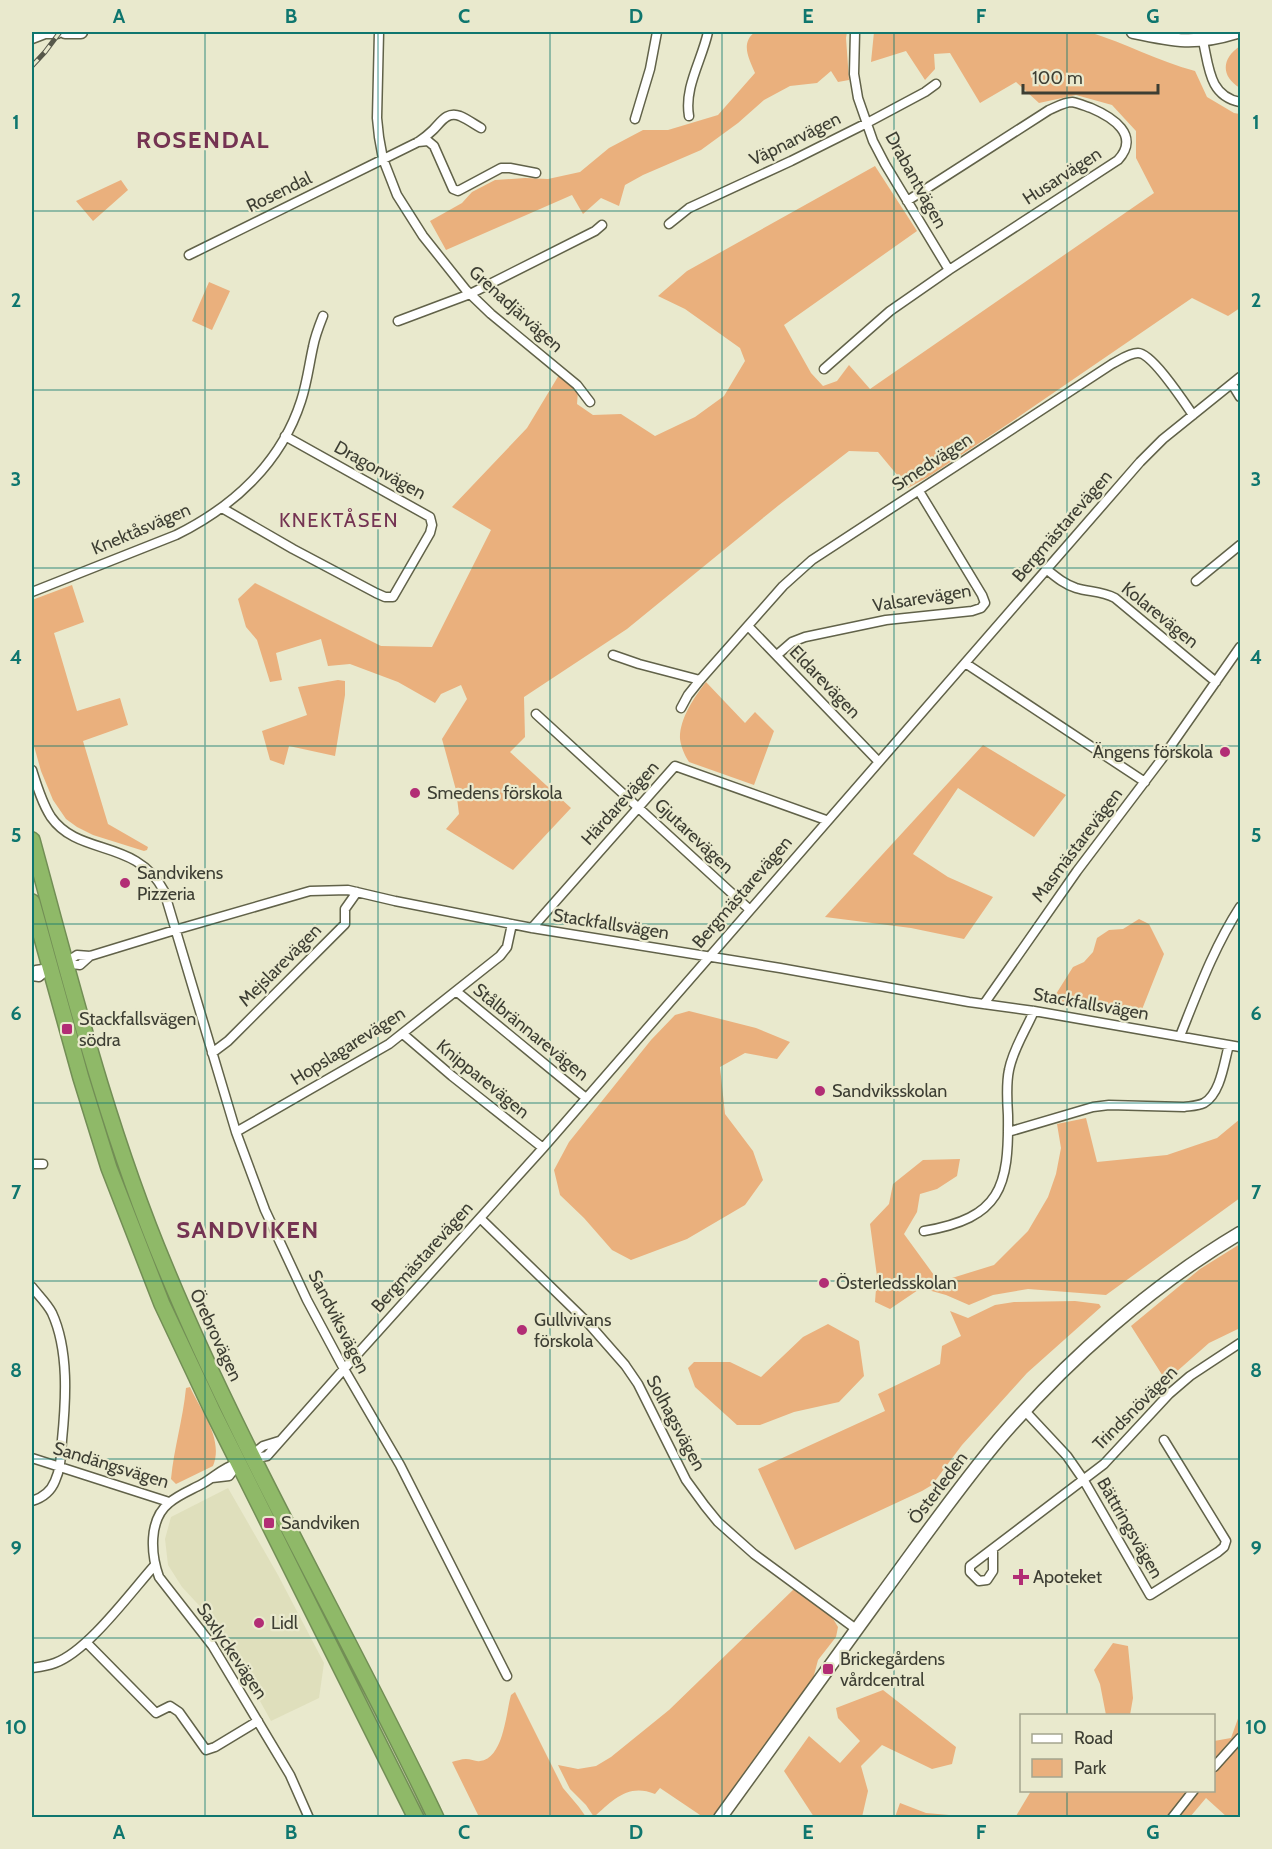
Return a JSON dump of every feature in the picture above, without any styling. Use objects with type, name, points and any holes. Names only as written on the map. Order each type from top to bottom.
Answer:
[{"type":"highway","name":"Örebrovägen","points":[[32,840],[109,1114],[163,1264],[202,1354],[436,1818]]},
{"type":"highway","name":"Örebrovägen","points":[[32,902],[109,1168],[176,1336],[416,1818]]},
{"type":"highway","points":[[50,968],[65,963]]},
{"type":"highway","points":[[238,1463],[252,1455]]},
{"type":"main road","points":[[32,37],[45,32],[57,32]]},
{"type":"main road","points":[[65,32],[81,32]]},
{"type":"main road","points":[[1133,32],[1167,39],[1203,41],[1237,32]]},
{"type":"main road","name":"Österleden","points":[[720,1818],[967,1479],[1025,1412],[1065,1370],[1126,1315],[1167,1283],[1240,1233]]},
{"type":"street","name":"Grenadjärvägen","points":[[379,32],[377,118],[383,159],[397,195],[423,236],[470,294],[577,385],[590,402]]},
{"type":"street","points":[[635,119],[650,69],[657,32]]},
{"type":"street","points":[[689,116],[688,94],[708,32]]},
{"type":"street","name":"Drabantvägen","points":[[855,32],[854,74],[858,98],[867,123],[885,164],[949,270]]},
{"type":"street","points":[[1203,41],[1217,90],[1225,97],[1240,102]]},
{"type":"street","name":"Väpnarvägen","points":[[669,224],[689,208],[867,123],[936,84]]},
{"type":"street","name":"Husarvägen","points":[[824,369],[890,311],[1118,160],[1126,151],[1127,141],[1123,130],[1104,114],[1071,102],[1060,105],[907,201]]},
{"type":"street","name":"Rosendal","points":[[189,255],[418,142],[427,136],[441,120],[452,115],[459,116],[481,128]]},
{"type":"street","points":[[418,142],[428,141],[434,146],[453,189],[458,191],[501,168],[536,173]]},
{"type":"street","points":[[398,321],[470,294],[595,231],[602,225]]},
{"type":"street","name":"Knektåsvägen","points":[[32,592],[176,535],[198,524],[236,497],[262,470],[285,436],[301,401],[313,345],[323,316]]},
{"type":"street","name":"Smedvägen","points":[[681,708],[700,680],[783,586],[812,560],[1126,356],[1137,353],[1146,355],[1193,415]]},
{"type":"street","name":"Bergmästarevägen","points":[[252,1455],[267,1456],[543,1148],[826,820],[1151,450],[1240,377]]},
{"type":"street","points":[[1232,384],[1240,397]]},
{"type":"street","name":"Dragonvägen","points":[[222,508],[376,593],[385,597],[393,597],[430,533],[432,525],[430,517],[285,436]]},
{"type":"street","name":"Valsarevägen","points":[[777,655],[792,642],[816,635],[886,620],[972,611],[981,608],[985,603],[982,595],[919,491]]},
{"type":"street","points":[[1196,581],[1240,545]]},
{"type":"street","name":"Kolarevägen","points":[[1046,569],[1061,582],[1076,588],[1106,593],[1115,598],[1216,682]]},
{"type":"street","name":"Eldarevägen","points":[[748,626],[878,761]]},
{"type":"street","name":"Masmästarevägen","points":[[984,1004],[1111,824],[1145,782],[1240,651]]},
{"type":"street","points":[[613,655],[700,680]]},
{"type":"street","points":[[965,663],[1145,782]]},
{"type":"street","name":"Gjutarevägen","points":[[536,714],[749,909]]},
{"type":"street","name":"Härdarevägen","points":[[532,928],[675,766],[826,820]]},
{"type":"street","name":"Sandviksvägen","points":[[32,770],[42,801],[52,819],[64,831],[80,840],[124,855],[143,865],[157,878],[164,891],[236,1132],[266,1210],[307,1300],[400,1465],[507,1676]]},
{"type":"street","name":"Stackfallsvägen","points":[[65,963],[80,965],[90,956],[310,891],[348,890],[532,928],[1240,1047]]},
{"type":"street","name":"Mejslarevägen","points":[[212,1053],[228,1041],[345,924],[345,909],[357,892]]},
{"type":"street","points":[[1180,1036],[1207,967],[1240,907]]},
{"type":"street","name":"Hopslagarevägen","points":[[236,1132],[375,1053],[403,1034],[500,956],[507,947],[512,924]]},
{"type":"street","points":[[32,975],[36,969],[50,968]]},
{"type":"street","name":"Stålbrännarevägen","points":[[456,992],[585,1098]]},
{"type":"street","points":[[924,1231],[966,1221],[991,1202],[1005,1173],[1008,1156],[1007,1084],[1009,1070],[1012,1058],[1034,1011]]},
{"type":"street","name":"Knipparevägen","points":[[403,1034],[543,1148]]},
{"type":"street","points":[[1008,1132],[1093,1107],[1109,1105],[1196,1106],[1206,1102],[1213,1094],[1229,1045]]},
{"type":"street","points":[[32,1164],[43,1164]]},
{"type":"street","name":"Solhagsvägen","points":[[480,1218],[589,1324],[625,1365],[638,1384],[686,1479],[718,1522],[754,1554],[856,1629]]},
{"type":"street","points":[[32,1287],[51,1312],[63,1356],[66,1400],[60,1468],[55,1482],[47,1492],[32,1501]]},
{"type":"street","name":"Trindsnövägen","points":[[1083,1479],[1104,1464],[1161,1402],[1190,1376],[1240,1343]]},
{"type":"street","name":"Bättringsvägen","points":[[1025,1412],[1067,1456],[1083,1479],[1150,1595],[1218,1552],[1224,1547],[1226,1541],[1164,1440]]},
{"type":"street","name":"Sandängsvägen","points":[[32,1458],[169,1503],[212,1478],[229,1476],[238,1463]]},
{"type":"street","name":"Bättringsvägen","points":[[993,1549],[1083,1479]]},
{"type":"street","points":[[32,1668],[56,1663],[86,1642],[154,1565],[155,1527],[160,1513],[169,1503]]},
{"type":"street","name":"Saxlyckevägen","points":[[154,1565],[159,1577],[212,1645],[290,1775],[309,1818]]},
{"type":"street","points":[[86,1642],[156,1713],[170,1706],[179,1712],[206,1750],[258,1721]]},
{"type":"street","points":[[1215,1766],[1240,1738]]},
{"type":"street","points":[[1172,1818],[1193,1792]]},
{"type":"shaded area","points":[[228,1488],[278,1575],[324,1663],[319,1698],[271,1721],[225,1638],[208,1615],[182,1587],[168,1565],[165,1539],[171,1517]]},
{"type":"green space","points":[[755,32],[847,32],[849,80],[838,82],[831,71],[817,83],[790,86],[764,100],[738,123],[701,150],[625,185],[619,206],[601,198],[583,214],[572,195],[446,250],[430,221],[462,203],[472,192],[495,180],[548,179],[580,172],[609,148],[643,130],[668,130],[718,115],[755,73],[748,57],[747,46],[750,36]]},
{"type":"green space","points":[[874,32],[1089,32],[1195,71],[1207,97],[1234,113],[1240,114],[1240,308],[1228,316],[1192,298],[1008,424],[908,488],[878,452],[849,451],[627,629],[524,697],[525,737],[510,752],[571,808],[513,870],[446,829],[459,814],[456,790],[442,739],[467,699],[461,685],[441,694],[435,703],[398,682],[350,664],[328,666],[321,639],[276,653],[282,680],[270,682],[257,640],[246,627],[238,599],[255,583],[381,646],[432,647],[491,530],[452,507],[527,428],[559,375],[578,391],[577,404],[593,415],[621,414],[655,436],[695,417],[724,396],[745,361],[740,348],[685,309],[658,296],[687,271],[875,166],[917,231],[784,325],[811,373],[823,386],[837,381],[849,365],[870,389],[1154,193],[1136,158],[1136,131],[1112,105],[1076,95],[1039,103],[1016,82],[980,103],[950,53],[934,54],[935,69],[925,80],[906,51],[871,62]]},
{"type":"green space","points":[[1240,46],[1240,88],[1229,78],[1226,67],[1230,56]]},
{"type":"green space","points":[[121,180],[128,190],[93,221],[76,201]]},
{"type":"green space","points":[[209,282],[230,291],[212,330],[192,321]]},
{"type":"green space","points":[[72,585],[84,622],[54,633],[77,711],[120,698],[128,725],[83,741],[108,824],[148,847],[144,851],[93,835],[66,819],[53,800],[41,771],[32,739],[32,600]]},
{"type":"green space","points":[[338,680],[345,681],[345,695],[335,756],[289,746],[284,765],[270,760],[262,731],[307,715],[298,687]]},
{"type":"green space","points":[[706,682],[745,723],[755,712],[774,731],[754,785],[689,762],[685,754],[680,739],[682,724],[692,702]]},
{"type":"green space","points":[[983,745],[1066,795],[1034,837],[958,788],[913,854],[948,877],[993,897],[964,939],[911,928],[825,917]]},
{"type":"green space","points":[[1139,919],[1149,924],[1164,954],[1139,1017],[1051,1002],[1073,967],[1084,962],[1093,952],[1097,938],[1109,930],[1123,929]]},
{"type":"green space","points":[[689,1011],[756,1028],[790,1042],[777,1059],[745,1053],[720,1067],[725,1114],[753,1151],[763,1180],[745,1205],[687,1239],[631,1260],[612,1250],[560,1195],[554,1170],[569,1142],[651,1040],[675,1015]]},
{"type":"green space","points":[[1086,1118],[1097,1162],[1167,1155],[1217,1138],[1240,1119],[1240,1198],[1106,1295],[1028,1289],[993,1295],[969,1305],[921,1288],[890,1309],[875,1302],[877,1276],[870,1224],[889,1204],[893,1184],[923,1160],[960,1159],[957,1176],[937,1189],[920,1194],[917,1212],[904,1234],[939,1282],[994,1265],[1028,1231],[1048,1197],[1056,1174],[1061,1148],[1057,1124]]},
{"type":"green space","points":[[1240,1244],[1240,1328],[1209,1343],[1166,1381],[1131,1326],[1200,1269]]},
{"type":"green space","points":[[1075,1301],[1099,1304],[1101,1307],[1027,1373],[962,1445],[932,1485],[795,1550],[758,1469],[885,1411],[878,1394],[940,1364],[942,1346],[961,1336],[950,1311],[968,1318],[995,1305],[1014,1302]]},
{"type":"green space","points":[[828,1324],[859,1341],[864,1376],[839,1402],[794,1412],[760,1425],[737,1425],[695,1387],[688,1368],[694,1362],[730,1362],[761,1377],[803,1337]]},
{"type":"green space","points":[[190,1387],[210,1425],[216,1446],[216,1456],[213,1466],[176,1484],[171,1479],[172,1467],[186,1388]]},
{"type":"green space","points":[[794,1589],[832,1617],[838,1627],[836,1637],[818,1660],[813,1679],[712,1817],[703,1817],[660,1788],[655,1794],[637,1791],[622,1795],[594,1817],[570,1789],[558,1765],[578,1769],[596,1766],[611,1757],[669,1710]]},
{"type":"green space","points":[[1113,1643],[1128,1646],[1133,1698],[1130,1714],[1106,1714],[1100,1684],[1094,1670]]},
{"type":"green space","points":[[883,1690],[956,1747],[952,1764],[932,1769],[882,1745],[861,1766],[868,1791],[862,1817],[814,1817],[784,1771],[809,1736],[840,1763],[860,1741],[838,1718],[836,1708]]},
{"type":"green space","points":[[515,1692],[563,1788],[586,1817],[479,1817],[452,1762],[466,1759],[480,1761],[488,1758],[494,1752],[503,1733],[511,1695]]},
{"type":"green space","points":[[1240,1713],[1240,1817],[1227,1817],[1206,1798],[1190,1817],[999,1818],[1016,1816],[1030,1792],[1215,1792],[1215,1741],[1231,1738]]},
{"type":"green space","points":[[900,1803],[926,1813],[972,1817],[895,1817]]},
{"type":"railway","points":[[32,66],[60,32]]},
{"type":"place","name":"Ängens förskola","points":[[1225,752]]},
{"type":"place","name":"Smedens förskola","points":[[415,793]]},
{"type":"place","name":"Sandvikens Pizzeria","points":[[125,883]]},
{"type":"place","name":"Stackfallsvägen södra","points":[[67,1029]]},
{"type":"place","name":"Sandviksskolan","points":[[820,1091]]},
{"type":"place","name":"Österledsskolan","points":[[824,1283]]},
{"type":"place","name":"Gullvivans förskola","points":[[522,1330]]},
{"type":"place","name":"Sandviken","points":[[269,1523]]},
{"type":"place","name":"Apoteket","points":[[1021,1577]]},
{"type":"place","name":"Lidl","points":[[259,1623]]},
{"type":"place","name":"Brickegårdens vårdcentral","points":[[828,1669]]},
{"type":"district","name":"ROSENDAL","points":[[203,139]]},
{"type":"district","name":"KNEKTÅSEN","points":[[339,520]]},
{"type":"district","name":"SANDVIKEN","points":[[248,1229]]}]
